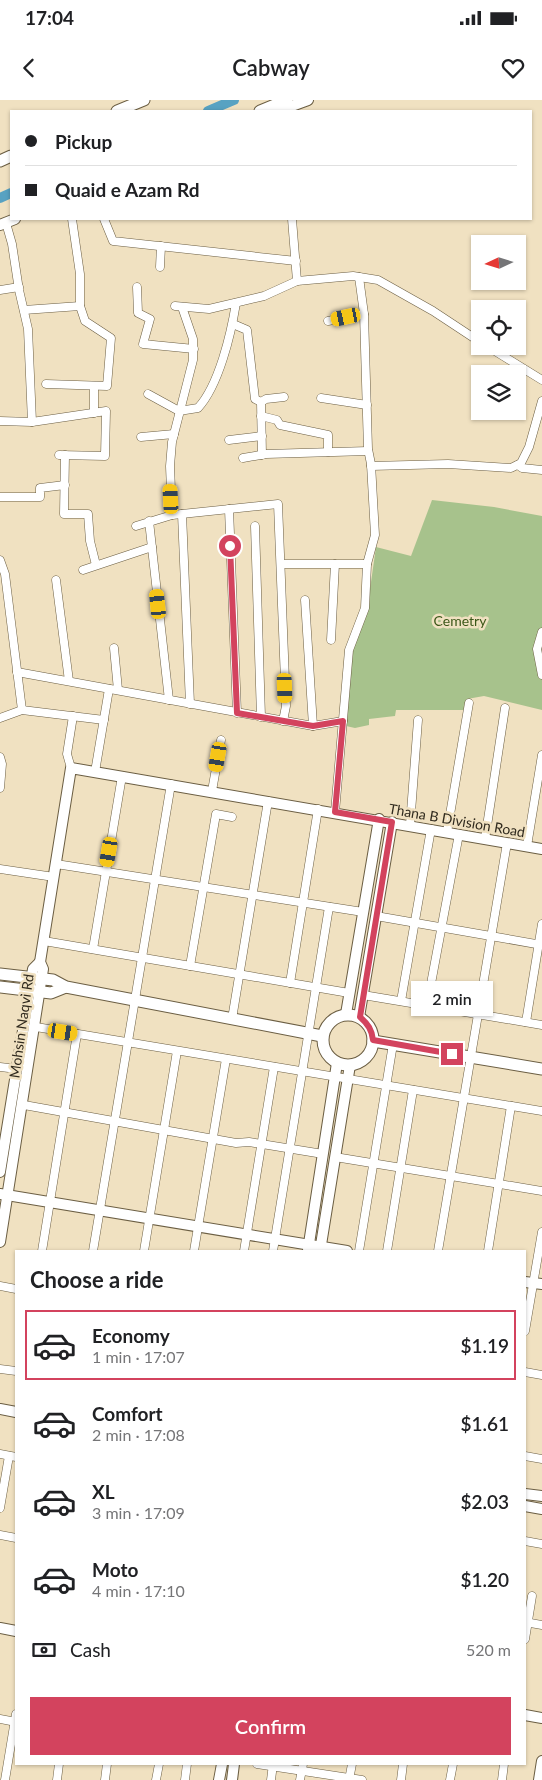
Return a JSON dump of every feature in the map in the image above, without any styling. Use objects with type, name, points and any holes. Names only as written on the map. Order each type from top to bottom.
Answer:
[{"type":"main road","points":[[119,110],[144,100]]},
{"type":"main road","points":[[268,110],[283,108]]},
{"type":"main road","points":[[0,974],[53,980],[66,987],[322,1036]]},
{"type":"main road","points":[[0,987],[51,993],[66,987]]},
{"type":"main road","points":[[346,1014],[360,1017],[367,1023],[372,1031],[373,1040],[368,1056],[350,1065],[338,1063],[325,1052],[322,1036],[329,1022],[346,1014]]},
{"type":"main road","points":[[373,1040],[542,1069]]},
{"type":"street","points":[[283,108],[308,100]]},
{"type":"street","points":[[46,384],[107,386],[111,338],[85,321],[80,306],[80,274],[72,220]]},
{"type":"street","points":[[104,220],[113,241],[296,261]]},
{"type":"street","points":[[292,220],[297,280]]},
{"type":"street","points":[[7,222],[28,329],[32,422]]},
{"type":"street","points":[[160,267],[161,246]]},
{"type":"street","points":[[335,812],[349,650],[365,608],[367,564],[375,534],[371,466],[368,451],[364,314],[359,277]]},
{"type":"street","points":[[172,515],[170,466],[174,434],[193,360],[194,348],[193,339],[179,307],[209,309],[236,304],[264,296],[297,280],[359,277],[378,280],[433,311],[471,336]]},
{"type":"street","points":[[0,290],[19,287]]},
{"type":"street","points":[[137,287],[138,313],[150,319],[143,344],[194,348]]},
{"type":"street","points":[[148,394],[179,411],[198,408],[204,402],[213,384],[233,324],[236,304]]},
{"type":"street","points":[[24,310],[80,306]]},
{"type":"street","points":[[328,321],[364,314]]},
{"type":"street","points":[[233,324],[247,330],[255,398],[261,402]]},
{"type":"street","points":[[502,355],[542,380]]},
{"type":"street","points":[[94,386],[94,413]]},
{"type":"street","points":[[261,402],[266,399],[284,397]]},
{"type":"street","points":[[322,398],[367,405]]},
{"type":"street","points":[[371,466],[448,464],[511,468],[518,465],[529,447],[542,401]]},
{"type":"street","points":[[261,402],[262,455]]},
{"type":"street","points":[[0,421],[32,422],[106,411],[105,456],[62,455],[65,485],[64,514],[88,514],[90,541],[96,565]]},
{"type":"street","points":[[261,416],[277,420],[280,425],[328,435],[328,452]]},
{"type":"street","points":[[141,437],[174,434]]},
{"type":"street","points":[[229,440],[262,436]]},
{"type":"street","points":[[243,458],[262,455],[368,451]]},
{"type":"street","points":[[518,465],[522,468],[542,470]]},
{"type":"street","points":[[0,497],[40,497],[40,488],[65,485]]},
{"type":"street","points":[[136,526],[172,515],[278,504],[286,706],[283,721]]},
{"type":"street","points":[[229,509],[237,713]]},
{"type":"street","points":[[182,514],[190,704]]},
{"type":"street","points":[[149,522],[169,700]]},
{"type":"street","points":[[255,526],[261,717]]},
{"type":"street","points":[[83,570],[152,546]]},
{"type":"street","points":[[0,560],[5,574],[22,710]]},
{"type":"street","points":[[280,564],[367,564]]},
{"type":"street","points":[[331,640],[336,564]]},
{"type":"street","points":[[56,580],[69,681]]},
{"type":"street","points":[[305,600],[313,726]]},
{"type":"street","points":[[542,632],[537,650],[542,675]]},
{"type":"street","points":[[114,648],[118,690]]},
{"type":"street","points":[[17,672],[313,726],[343,721]]},
{"type":"street","points":[[95,772],[109,689]]},
{"type":"street","points":[[447,832],[469,703]]},
{"type":"street","points":[[485,838],[506,708]]},
{"type":"street","points":[[0,718],[22,710],[104,720]]},
{"type":"street","points":[[71,768],[68,754],[73,716]]},
{"type":"street","points":[[410,825],[418,720]]},
{"type":"street","points":[[212,791],[222,740]]},
{"type":"street","points":[[527,846],[539,789],[542,755]]},
{"type":"street","points":[[0,757],[2,764],[0,788]]},
{"type":"street","name":"Thana B Division Road","points":[[71,768],[379,819],[542,849]]},
{"type":"street","name":"Mohsin Naqvi Rd","points":[[0,1172],[5,1116],[35,991],[37,978],[33,969],[40,962],[44,941],[71,768]]},
{"type":"street","points":[[93,949],[122,776]]},
{"type":"street","points":[[93,1250],[171,784]]},
{"type":"street","points":[[232,1019],[268,801]]},
{"type":"street","points":[[290,983],[318,809]]},
{"type":"street","points":[[190,966],[216,814],[232,817]]},
{"type":"street","points":[[346,1014],[379,819]]},
{"type":"street","points":[[360,1017],[392,822]]},
{"type":"street","points":[[401,1001],[431,829]]},
{"type":"street","points":[[427,1006],[459,834]]},
{"type":"street","points":[[438,1250],[507,843]]},
{"type":"street","points":[[56,864],[363,912]]},
{"type":"street","points":[[0,869],[54,877]]},
{"type":"street","points":[[273,1250],[329,907]]},
{"type":"street","points":[[376,916],[540,945]]},
{"type":"street","points":[[526,1022],[542,924]]},
{"type":"street","points":[[44,941],[349,993]]},
{"type":"street","name":"Mohsin Naqvi Rd","points":[[0,1242],[4,1195],[24,1105],[36,1027],[35,991]]},
{"type":"street","points":[[363,995],[542,1025]]},
{"type":"street","points":[[36,1027],[542,1111]]},
{"type":"street","points":[[42,1250],[77,1034]]},
{"type":"street","points":[[359,1250],[394,1044]]},
{"type":"street","points":[[144,1250],[178,1051]]},
{"type":"street","points":[[194,1250],[226,1059]]},
{"type":"street","points":[[308,1248],[338,1063]]},
{"type":"street","points":[[320,1249],[350,1065]]},
{"type":"street","points":[[0,1067],[17,1069]]},
{"type":"street","points":[[244,1250],[274,1067]]},
{"type":"street","points":[[387,1250],[413,1090]]},
{"type":"street","points":[[24,1105],[213,1139],[261,1144],[323,1154]]},
{"type":"street","points":[[488,1250],[511,1106]]},
{"type":"street","points":[[335,1157],[542,1191]]},
{"type":"street","points":[[4,1195],[247,1235],[308,1248],[334,1250]]},
{"type":"street","points":[[526,1325],[542,1232]]},
{"type":"street","points":[[0,1286],[15,1289]]},
{"type":"street","points":[[0,1369],[15,1371]]},
{"type":"street","points":[[526,1372],[542,1375]]},
{"type":"street","points":[[0,1409],[15,1412]]},
{"type":"street","points":[[0,1454],[13,1456],[0,1508]]},
{"type":"street","points":[[526,1456],[542,1459]]},
{"type":"street","points":[[526,1494],[542,1496]]},
{"type":"street","points":[[526,1506],[542,1509]]},
{"type":"street","points":[[0,1536],[15,1538]]},
{"type":"street","points":[[526,1541],[542,1544]]},
{"type":"street","points":[[532,1596],[526,1622],[542,1625]]},
{"type":"street","points":[[0,1628],[15,1631]]},
{"type":"street","points":[[526,1715],[542,1718]]},
{"type":"street","points":[[0,1719],[15,1719]]},
{"type":"street","points":[[5,1780],[15,1725]]},
{"type":"street","points":[[539,1780],[542,1761]]},
{"type":"street","points":[[57,1780],[59,1765]]},
{"type":"street","points":[[105,1780],[107,1765]]},
{"type":"street","points":[[156,1780],[159,1765]]},
{"type":"street","points":[[184,1780],[187,1765]]},
{"type":"street","points":[[219,1780],[222,1765]]},
{"type":"street","points":[[232,1780],[234,1765]]},
{"type":"street","points":[[271,1780],[273,1765],[302,1767],[349,1779],[362,1780]]},
{"type":"street","points":[[349,1779],[352,1765]]},
{"type":"street","points":[[401,1780],[403,1765]]},
{"type":"street","points":[[450,1780],[453,1765]]},
{"type":"street","points":[[502,1780],[504,1765]]},
{"type":"street","points":[[300,1780],[302,1767]]},
{"type":"green space","name":"Cemetry","points":[[432,500],[494,507],[542,516],[542,710],[484,696],[467,699],[464,710],[396,710],[395,716],[369,719],[369,725],[355,728],[346,726],[352,651],[367,610],[376,547],[411,556]]},
{"type":"waterway","points":[[210,110],[234,100]]},
{"type":"waterway","points":[[0,198],[10,193]]},
{"type":"route","points":[[230,546],[237,713],[313,726],[343,721],[335,812],[392,822],[360,1017],[372,1031],[373,1040],[452,1054]]}]
